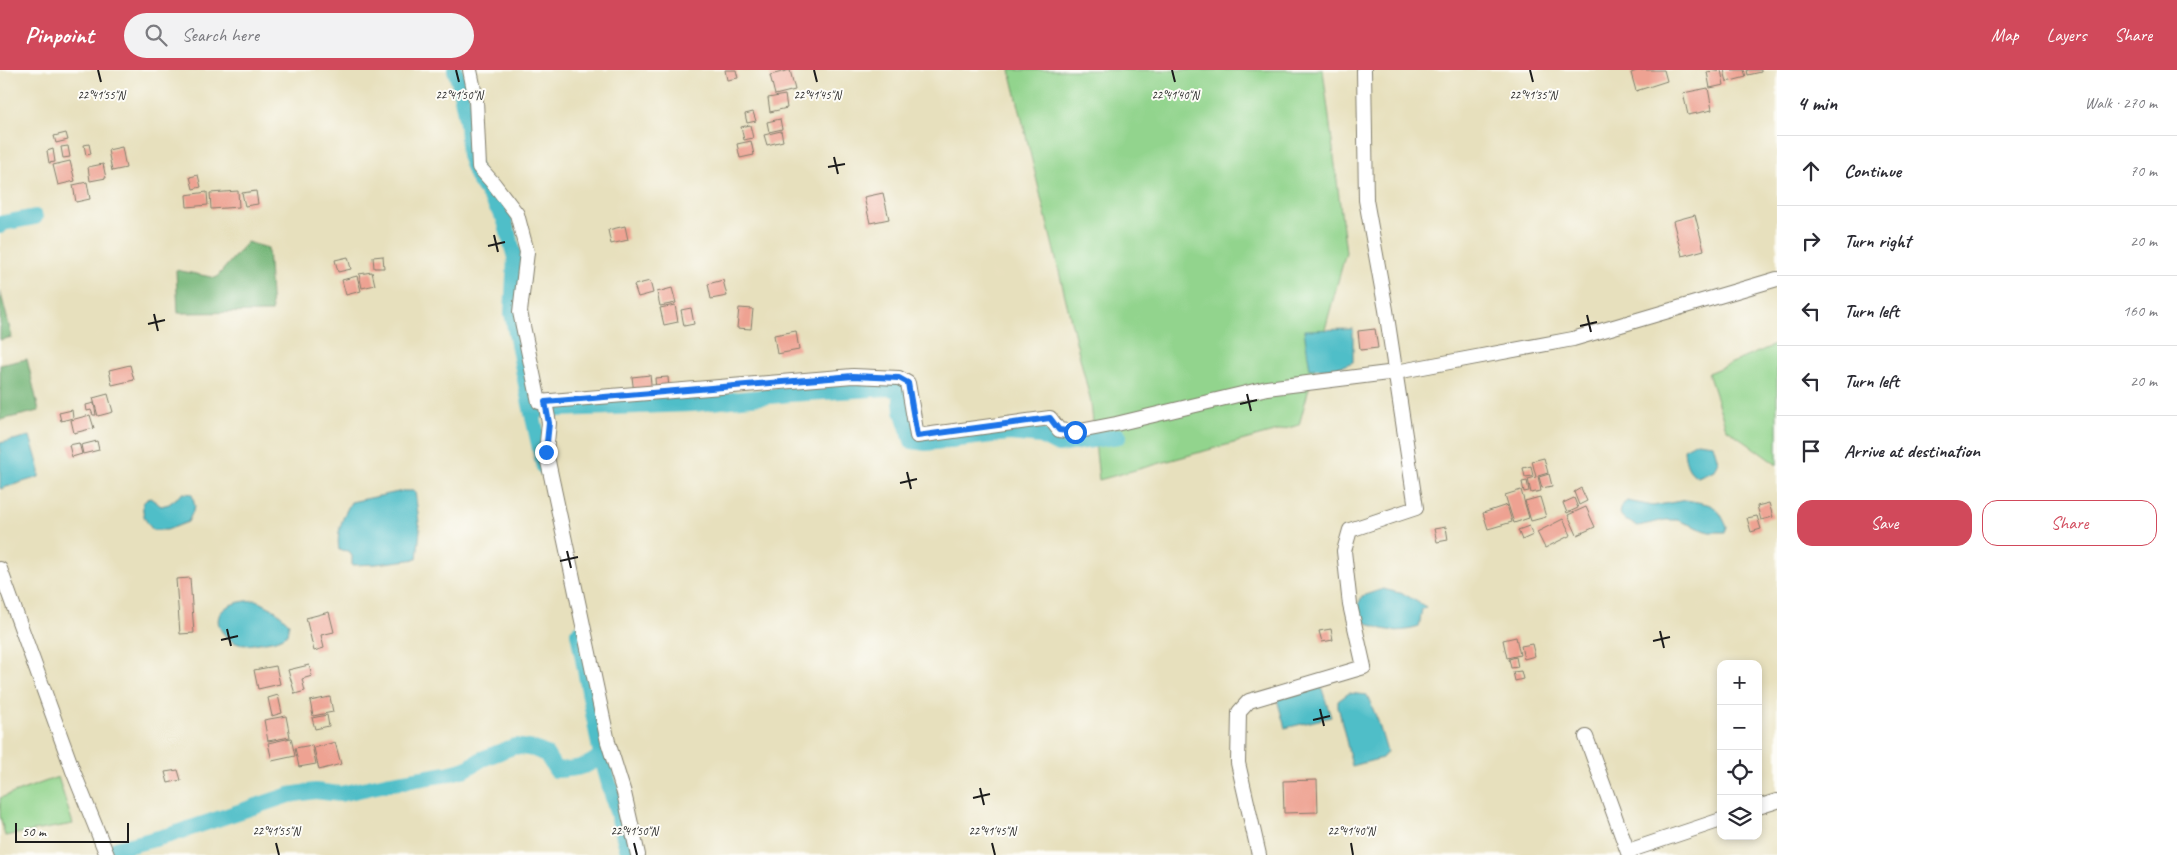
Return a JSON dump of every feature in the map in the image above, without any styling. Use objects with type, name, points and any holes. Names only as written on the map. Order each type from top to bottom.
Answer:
[{"type":"street","points":[[470,70],[476,100],[479,168],[494,184],[516,214],[527,252],[520,312],[540,402],[853,376],[899,378],[908,383],[917,436],[1050,418],[1059,430],[1075,432],[1266,388],[1396,372],[1573,338],[1777,279]]},
{"type":"street","points":[[1259,855],[1238,763],[1239,712],[1249,701],[1364,667],[1350,605],[1344,551],[1350,530],[1416,508],[1396,372],[1366,200],[1364,70]]},
{"type":"street","points":[[545,402],[549,423],[546,452],[608,742],[624,793],[638,855]]},
{"type":"street","points":[[0,571],[73,771],[107,855]]},
{"type":"street","points":[[1586,738],[1629,853],[1717,821]]},
{"type":"street","points":[[1762,806],[1777,801]]},
{"type":"green space","points":[[1010,70],[1323,70],[1346,252],[1299,425],[1099,480],[1091,403]]},
{"type":"green space","points":[[247,242],[268,248],[272,312],[178,313],[176,270],[216,278]]},
{"type":"green space","points":[[0,290],[12,337],[0,340]]},
{"type":"green space","points":[[1777,344],[1777,465],[1726,428],[1708,373]]},
{"type":"green space","points":[[27,359],[39,411],[0,420],[0,365]]},
{"type":"green space","points":[[58,777],[73,824],[5,836],[0,816],[0,798]]},
{"type":"water","points":[[1353,329],[1353,362],[1337,368],[1310,369],[1304,330]]},
{"type":"water","points":[[30,436],[39,467],[39,477],[0,489],[0,443]]},
{"type":"water","points":[[1697,442],[1713,444],[1718,461],[1714,470],[1698,477],[1687,466],[1684,449]]},
{"type":"water","points":[[403,491],[415,491],[420,530],[417,559],[352,565],[352,556],[349,551],[339,550],[338,544],[341,526],[351,502]]},
{"type":"water","points":[[183,493],[192,494],[195,507],[188,522],[167,530],[153,530],[145,518],[143,503],[149,497],[161,506],[169,504]]},
{"type":"water","points":[[1686,500],[1707,504],[1716,509],[1727,527],[1725,532],[1709,532],[1677,520],[1665,520],[1638,526],[1625,520],[1619,513],[1621,506],[1627,501],[1653,506]]},
{"type":"water","points":[[1383,589],[1404,594],[1426,607],[1422,609],[1419,627],[1396,631],[1382,629],[1360,619],[1358,605],[1362,596]]},
{"type":"water","points":[[256,600],[275,610],[289,623],[287,634],[274,640],[246,645],[241,645],[229,639],[221,630],[218,620],[219,615],[230,605]]},
{"type":"water","points":[[1320,683],[1331,717],[1285,728],[1277,699]]},
{"type":"water","points":[[1349,693],[1367,695],[1378,721],[1387,752],[1382,758],[1352,766],[1338,706],[1338,701]]},
{"type":"building","points":[[725,70],[736,70],[738,78],[727,80]]},
{"type":"building","points":[[790,70],[795,90],[775,95],[770,75]]},
{"type":"building","points":[[1639,70],[1664,70],[1667,81],[1636,91],[1631,73]]},
{"type":"building","points":[[1721,70],[1724,85],[1710,88],[1707,72]]},
{"type":"building","points":[[1724,70],[1744,70],[1746,77],[1727,82]]},
{"type":"building","points":[[1747,70],[1761,70],[1761,72],[1748,75]]},
{"type":"building","points":[[1708,88],[1712,110],[1688,115],[1683,93]]},
{"type":"building","points":[[785,95],[787,108],[770,112],[768,98]]},
{"type":"building","points":[[753,112],[756,121],[747,123],[745,114]]},
{"type":"building","points":[[780,119],[782,129],[769,132],[767,122]]},
{"type":"building","points":[[750,125],[753,138],[744,140],[741,127]]},
{"type":"building","points":[[781,131],[783,141],[767,145],[764,135]]},
{"type":"building","points":[[66,133],[68,140],[56,143],[54,136]]},
{"type":"building","points":[[751,141],[754,155],[740,158],[737,144]]},
{"type":"building","points":[[89,144],[91,154],[86,155],[84,145]]},
{"type":"building","points":[[68,146],[70,157],[63,158],[61,147]]},
{"type":"building","points":[[122,147],[126,168],[112,171],[108,150]]},
{"type":"building","points":[[53,149],[55,162],[49,163],[47,151]]},
{"type":"building","points":[[70,161],[75,181],[58,185],[53,165]]},
{"type":"building","points":[[103,164],[106,178],[90,181],[88,167]]},
{"type":"building","points":[[198,175],[201,187],[193,189],[190,177]]},
{"type":"building","points":[[87,182],[90,199],[76,202],[73,185]]},
{"type":"building","points":[[238,191],[239,207],[211,209],[210,193]]},
{"type":"building","points":[[256,191],[258,204],[245,206],[242,193]]},
{"type":"building","points":[[207,192],[208,205],[187,207],[186,195]]},
{"type":"building","points":[[883,193],[889,219],[870,223],[864,197]]},
{"type":"building","points":[[1695,215],[1704,250],[1682,256],[1673,221]]},
{"type":"building","points":[[625,226],[628,240],[611,244],[608,230]]},
{"type":"building","points":[[383,256],[384,268],[374,268],[373,257]]},
{"type":"building","points":[[348,257],[351,269],[338,272],[335,260]]},
{"type":"building","points":[[372,272],[375,285],[362,288],[359,274]]},
{"type":"building","points":[[357,276],[361,291],[346,295],[342,280]]},
{"type":"building","points":[[723,280],[727,296],[711,299],[708,284]]},
{"type":"building","points":[[650,281],[653,293],[638,297],[634,285]]},
{"type":"building","points":[[672,288],[676,303],[660,306],[657,292]]},
{"type":"building","points":[[675,305],[678,322],[664,325],[660,308]]},
{"type":"building","points":[[691,308],[694,324],[684,326],[681,310]]},
{"type":"building","points":[[739,308],[753,309],[751,329],[737,328]]},
{"type":"building","points":[[1375,329],[1378,348],[1360,350],[1358,331]]},
{"type":"building","points":[[796,331],[799,350],[777,354],[774,335]]},
{"type":"building","points":[[130,365],[134,380],[112,385],[109,370]]},
{"type":"building","points":[[650,375],[652,392],[634,393],[632,377]]},
{"type":"building","points":[[668,377],[669,389],[656,391],[655,378]]},
{"type":"building","points":[[108,394],[113,412],[98,416],[93,398]]},
{"type":"building","points":[[94,403],[96,415],[93,415],[91,410],[87,411],[86,405]]},
{"type":"building","points":[[72,410],[73,418],[61,421],[59,413]]},
{"type":"building","points":[[90,415],[94,428],[74,433],[71,420]]},
{"type":"building","points":[[97,441],[99,450],[83,454],[81,445]]},
{"type":"building","points":[[79,443],[82,454],[72,457],[69,445]]},
{"type":"building","points":[[1544,458],[1548,473],[1538,476],[1541,491],[1531,493],[1528,479],[1536,477],[1532,461]]},
{"type":"building","points":[[1531,466],[1533,476],[1525,477],[1523,468]]},
{"type":"building","points":[[1549,474],[1552,486],[1542,488],[1539,477]]},
{"type":"building","points":[[1527,481],[1529,491],[1524,492],[1522,482]]},
{"type":"building","points":[[1581,488],[1587,501],[1579,505],[1574,492]]},
{"type":"building","points":[[1521,490],[1529,518],[1514,523],[1505,495]]},
{"type":"building","points":[[1540,497],[1546,517],[1531,521],[1525,501]]},
{"type":"building","points":[[1574,498],[1578,508],[1567,513],[1563,503]]},
{"type":"building","points":[[1769,503],[1773,517],[1761,520],[1757,506]]},
{"type":"building","points":[[1507,505],[1512,522],[1488,529],[1483,513]]},
{"type":"building","points":[[1586,507],[1595,527],[1577,535],[1568,515]]},
{"type":"building","points":[[1757,516],[1761,529],[1751,532],[1747,518]]},
{"type":"building","points":[[1563,519],[1571,535],[1545,548],[1537,532]]},
{"type":"building","points":[[1529,526],[1533,535],[1522,540],[1518,530]]},
{"type":"building","points":[[1446,527],[1448,540],[1437,542],[1434,529]]},
{"type":"building","points":[[190,578],[194,633],[180,634],[176,579]]},
{"type":"building","points":[[329,612],[334,632],[321,635],[324,648],[314,651],[306,618]]},
{"type":"building","points":[[1331,629],[1333,640],[1322,642],[1319,631]]},
{"type":"building","points":[[1516,637],[1520,655],[1507,658],[1503,640]]},
{"type":"building","points":[[1532,644],[1535,656],[1524,659],[1521,646]]},
{"type":"building","points":[[1516,657],[1518,667],[1511,668],[1509,659]]},
{"type":"building","points":[[309,665],[312,676],[302,679],[305,691],[295,694],[288,670]]},
{"type":"building","points":[[276,666],[280,684],[258,689],[254,670]]},
{"type":"building","points":[[1521,671],[1523,679],[1515,681],[1513,672]]},
{"type":"building","points":[[278,695],[282,713],[272,716],[268,698]]},
{"type":"building","points":[[330,697],[333,712],[313,716],[310,701]]},
{"type":"building","points":[[327,715],[329,726],[315,729],[312,718]]},
{"type":"building","points":[[286,716],[290,737],[268,741],[264,720]]},
{"type":"building","points":[[291,738],[295,756],[272,761],[268,743]]},
{"type":"building","points":[[335,742],[341,764],[319,770],[314,748]]},
{"type":"building","points":[[312,745],[316,764],[299,767],[295,748]]},
{"type":"building","points":[[178,770],[181,780],[168,783],[165,772]]},
{"type":"building","points":[[1317,780],[1318,812],[1284,813],[1283,781]]},
{"type":"waterway","points":[[455,70],[467,124],[469,156],[477,177],[504,218],[515,258],[512,313],[544,467]]},
{"type":"waterway","points":[[0,226],[3,223],[35,217]]},
{"type":"waterway","points":[[532,410],[693,404],[790,394],[890,388],[900,391],[902,411],[912,441],[926,443],[1009,433],[1041,436],[1058,445],[1119,436]]},
{"type":"waterway","points":[[116,849],[170,835],[289,795],[315,791],[340,794],[447,774],[466,769],[482,759],[515,746],[534,749],[546,754],[556,770],[575,768],[591,763],[601,755],[578,633]]},
{"type":"waterway","points":[[601,755],[629,855]]},
{"type":"route","points":[[546,452],[549,423],[545,402],[853,376],[899,378],[908,383],[917,436],[1050,418],[1059,430],[1075,432]]}]
